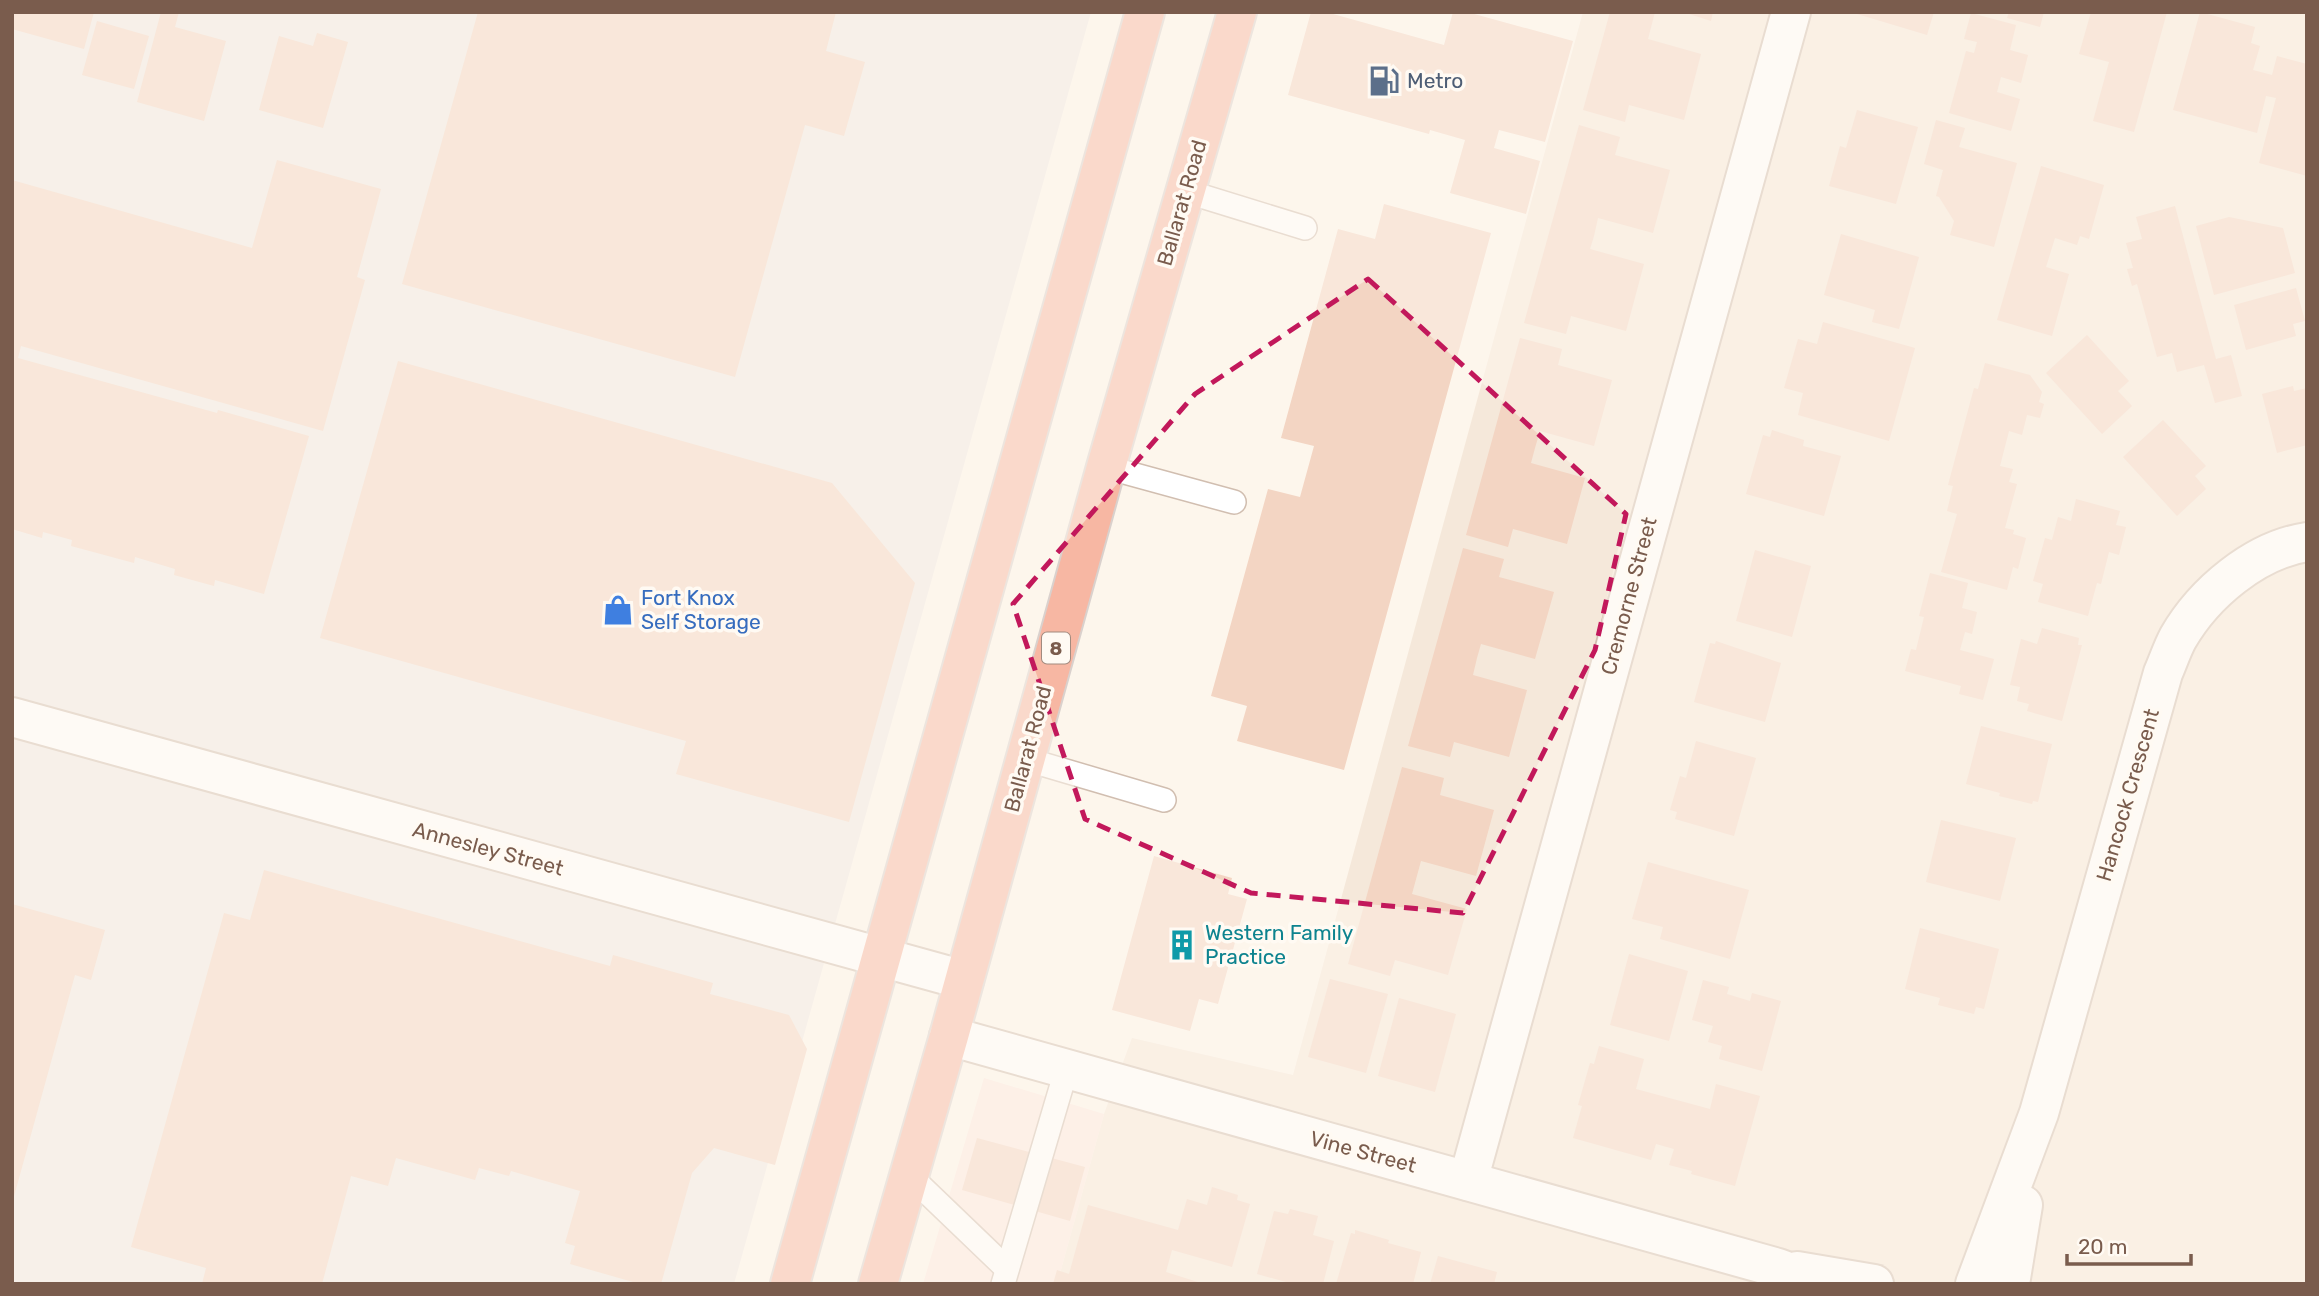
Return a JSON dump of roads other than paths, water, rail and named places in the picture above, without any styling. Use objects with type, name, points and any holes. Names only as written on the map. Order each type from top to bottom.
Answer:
[{"type":"highway","points":[[790,1284],[1145,12]]},
{"type":"highway","name":"Ballarat Road","points":[[878,1284],[1106,467],[1237,12]]},
{"type":"street","name":"Cremorne Street","points":[[1468,1181],[1791,12]]},
{"type":"street","name":"Hancock Crescent","points":[[1976,1284],[2039,1113],[2163,673],[2178,638],[2197,611],[2220,587],[2243,569],[2272,553],[2296,543],[2307,542]]},
{"type":"street","name":"Annesley Street","points":[[12,717],[964,980]]},
{"type":"street","name":"Vine Street","points":[[949,1036],[1066,1071],[1778,1268],[1821,1284]]},
{"type":"street","name":"Hancock Crescent","points":[[2010,1284],[2039,1113]]},
{"type":"street","name":"Vine Street","points":[[1778,1268],[1874,1284]]},
{"type":"lane","points":[[1185,191],[1305,228]]},
{"type":"lane","points":[[1106,467],[1234,502]]},
{"type":"lane","points":[[1026,758],[1164,800]]},
{"type":"lane","points":[[1005,1277],[1066,1071]]},
{"type":"lane","points":[[908,1174],[1005,1277]]},
{"type":"place","name":"Metro","points":[[1384,81]]},
{"type":"place","name":"Fort Knox Self Storage","points":[[618,610]]},
{"type":"place","name":"Western Family Practice","points":[[1182,945]]}]
